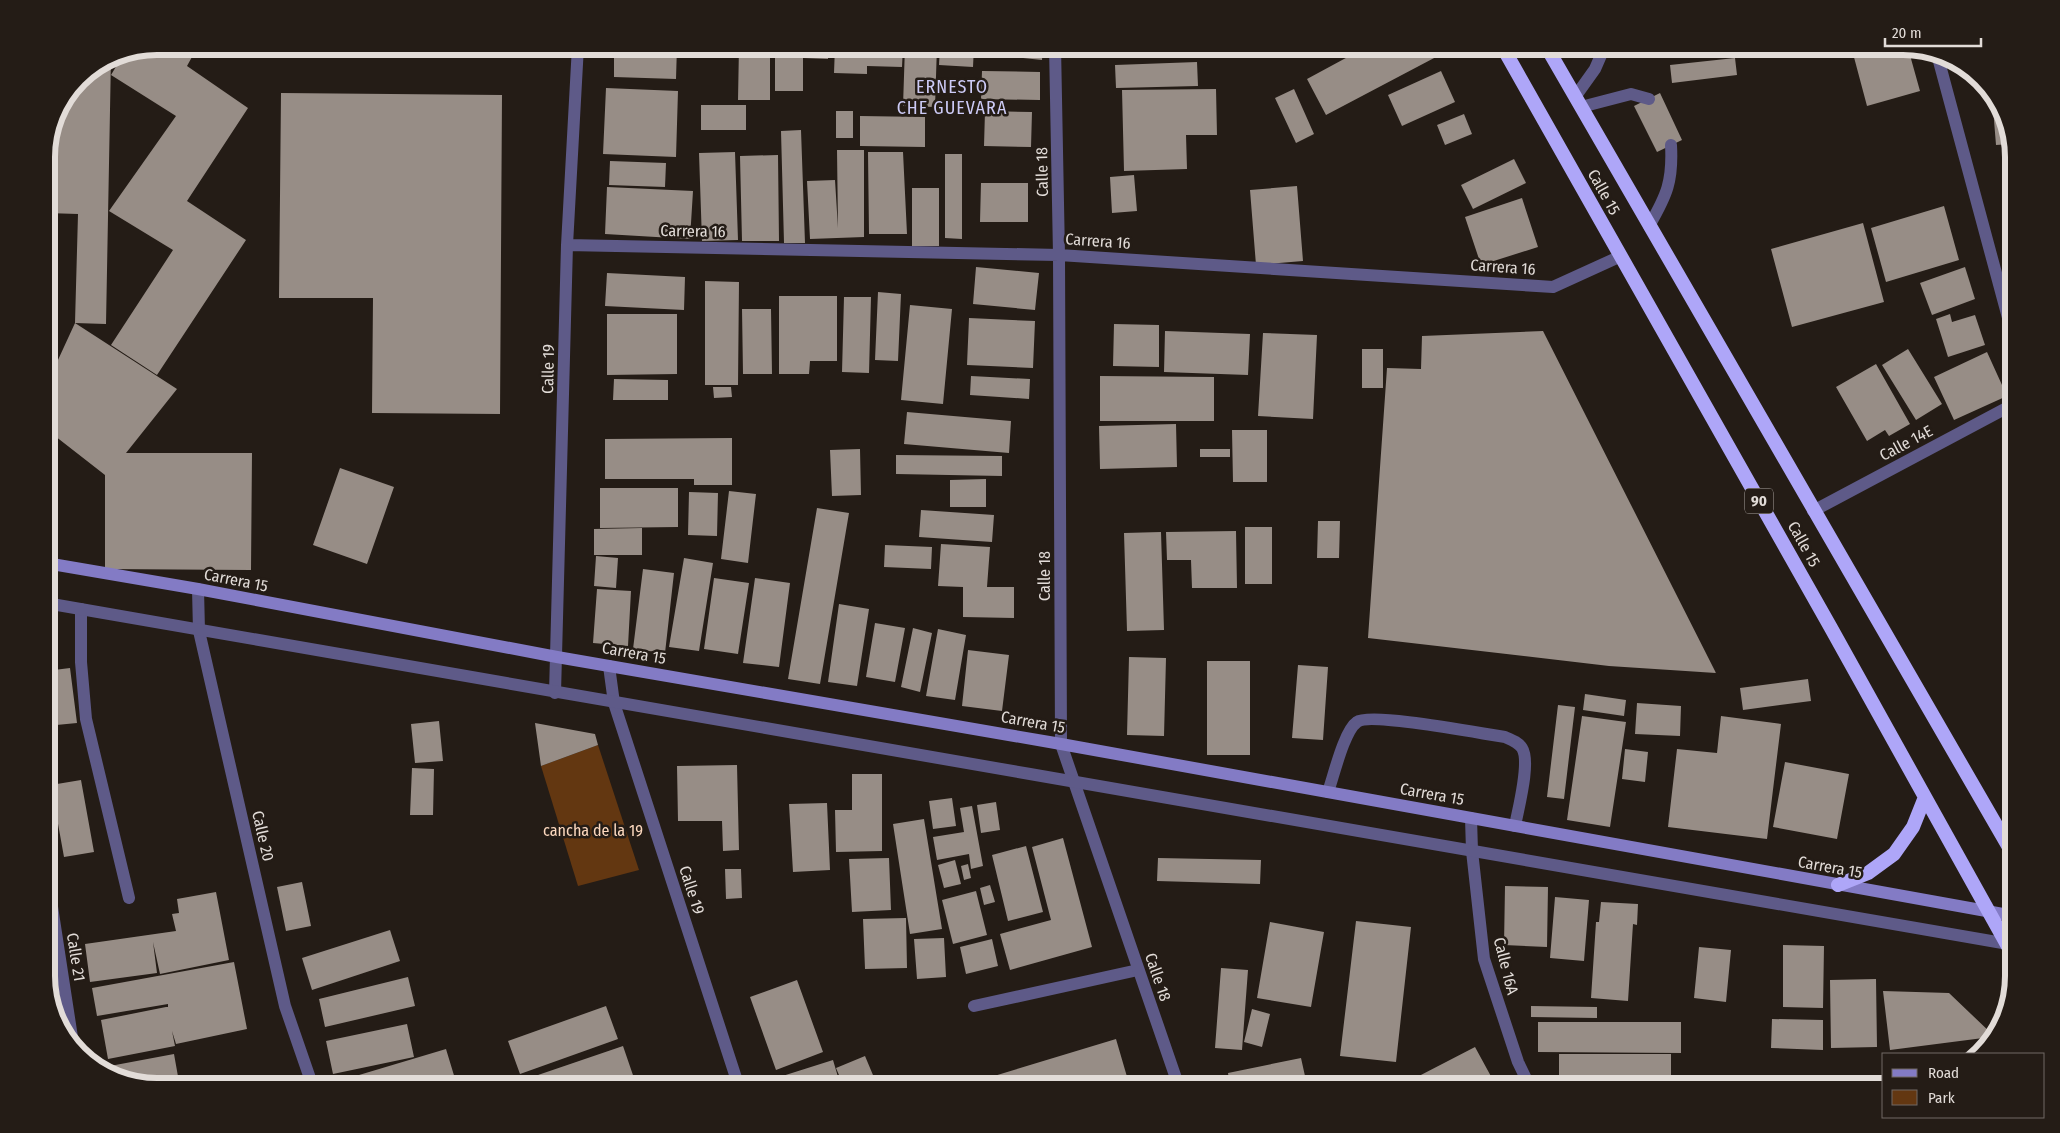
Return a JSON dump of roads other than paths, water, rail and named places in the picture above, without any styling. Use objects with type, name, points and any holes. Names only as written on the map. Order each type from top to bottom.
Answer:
[{"type":"highway","name":"Calle 15","points":[[1507,55],[1988,911],[2005,936]]},
{"type":"highway","name":"Calle 15","points":[[1551,55],[2005,841]]},
{"type":"highway","points":[[1838,885],[1868,873],[1894,854],[1914,827],[1925,796]]},
{"type":"main road","name":"Carrera 15","points":[[55,565],[198,589],[557,657],[1060,744],[2005,914]]},
{"type":"street","name":"Calle 19","points":[[555,693],[567,245],[578,55]]},
{"type":"street","name":"Calle 18","points":[[1056,55],[1060,255],[1060,744],[1176,1078]]},
{"type":"street","points":[[1578,102],[1601,55]]},
{"type":"street","points":[[1939,62],[2005,307]]},
{"type":"street","points":[[1578,102],[1631,94],[1649,99]]},
{"type":"street","points":[[1649,226],[1665,199],[1672,172],[1671,145]]},
{"type":"street","name":"Carrera 16","points":[[567,245],[1060,255],[1553,287],[1621,256]]},
{"type":"street","name":"Calle 14E","points":[[1813,511],[2005,409]]},
{"type":"street","name":"Calle 20","points":[[198,589],[199,631],[285,1006],[310,1078]]},
{"type":"street","points":[[55,605],[555,693],[1072,780],[2005,943]]},
{"type":"street","points":[[81,609],[81,662],[86,719],[129,898]]},
{"type":"street","name":"Calle 19","points":[[609,666],[614,703],[736,1078]]},
{"type":"street","points":[[1328,792],[1348,731],[1358,721],[1368,719],[1505,737],[1515,741],[1522,749],[1525,760],[1515,826]]},
{"type":"street","name":"Calle 16A","points":[[1471,818],[1472,850],[1484,959],[1518,1062],[1526,1078]]},
{"type":"street","name":"Calle 21","points":[[55,931],[71,1031]]},
{"type":"street","points":[[974,1006],[1138,970]]},
{"type":"district","name":"ERNESTO CHE GUEVARA","points":[[952,97]]},
{"type":"park label","name":"cancha de la 19","points":[[593,830]]}]
